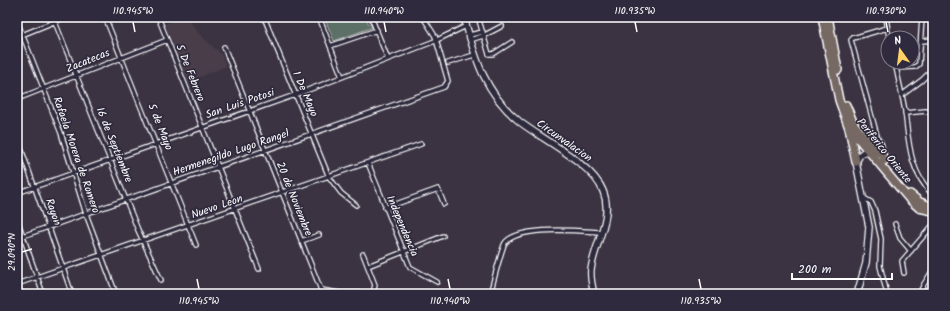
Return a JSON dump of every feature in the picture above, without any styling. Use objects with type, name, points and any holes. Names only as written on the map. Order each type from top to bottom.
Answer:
[{"type":"highway","name":"Periferico Oriente","points":[[822,17],[839,100],[849,128],[884,161],[914,198],[932,211]]},
{"type":"highway","name":"Periferico Oriente","points":[[828,17],[848,112],[854,124],[909,200],[920,208],[932,211]]},
{"type":"highway","points":[[849,128],[856,162]]},
{"type":"highway","points":[[879,143],[884,161]]},
{"type":"street","name":"16 de Septiembre","points":[[53,17],[143,242],[161,280]]},
{"type":"street","points":[[17,37],[66,17]]},
{"type":"street","name":"5 de Mayo","points":[[105,17],[196,245]]},
{"type":"street","name":"5 De Febrero","points":[[158,17],[259,269]]},
{"type":"street","name":"1 De Mayo","points":[[264,17],[329,177],[341,193],[356,205]]},
{"type":"street","points":[[319,17],[342,77]]},
{"type":"street","points":[[371,17],[388,59]]},
{"type":"street","points":[[423,17],[435,36],[435,41]]},
{"type":"street","name":"Circunvalacion","points":[[464,17],[474,55],[486,82],[506,108],[519,121],[587,169],[600,182],[605,196],[606,207],[591,271],[594,294]]},
{"type":"street","points":[[478,17],[488,53],[492,54],[512,42]]},
{"type":"street","points":[[857,294],[866,263],[869,242],[868,218],[856,162],[860,155],[870,147],[879,143],[851,40],[852,38],[887,28],[886,17]]},
{"type":"street","points":[[920,54],[922,41],[922,17]]},
{"type":"street","name":"Rafaela Morera de Romero","points":[[17,21],[61,133],[86,214],[116,294]]},
{"type":"street","name":"San Luis Potosi","points":[[17,193],[295,95],[435,41],[466,26]]},
{"type":"street","points":[[470,38],[502,26]]},
{"type":"street","points":[[330,46],[376,30]]},
{"type":"street","name":"Zacatecas","points":[[17,99],[167,40]]},
{"type":"street","points":[[922,41],[933,40]]},
{"type":"street","name":"Hermenegildo Lugo Rangel","points":[[17,238],[48,226],[127,200],[172,182],[219,168],[444,87],[448,81],[435,41]]},
{"type":"street","name":"20 de Noviembre","points":[[224,47],[321,290],[368,294]]},
{"type":"street","points":[[448,64],[474,55]]},
{"type":"street","points":[[902,95],[922,80],[933,69]]},
{"type":"street","points":[[896,70],[905,113],[908,144],[914,165],[920,179],[933,195]]},
{"type":"street","points":[[905,113],[926,111],[933,114]]},
{"type":"street","name":"Rayon","points":[[17,137],[72,294]]},
{"type":"street","name":"Nuevo Leon","points":[[17,283],[143,242],[421,144]]},
{"type":"street","name":"Independencia","points":[[368,163],[410,267],[437,282]]},
{"type":"street","points":[[385,208],[438,189],[444,204]]},
{"type":"street","points":[[864,198],[871,202],[875,212],[880,240],[880,266],[887,294]]},
{"type":"street","points":[[17,219],[43,294]]},
{"type":"street","points":[[895,224],[900,238],[911,251]]},
{"type":"street","points":[[904,273],[902,261],[933,225]]},
{"type":"street","points":[[490,294],[503,246],[513,237],[532,231],[566,230],[601,232]]},
{"type":"street","points":[[301,241],[319,235]]},
{"type":"street","points":[[368,266],[443,236]]},
{"type":"street","points":[[363,254],[375,289],[373,293],[368,294]]},
{"type":"street","points":[[919,294],[933,270]]},
{"type":"street","points":[[17,283],[21,294]]},
{"type":"shaded area","points":[[181,17],[186,17],[201,36],[221,54],[226,66],[188,82],[165,24]]},
{"type":"green space","points":[[324,17],[366,17],[368,23],[373,27],[334,41]]}]
